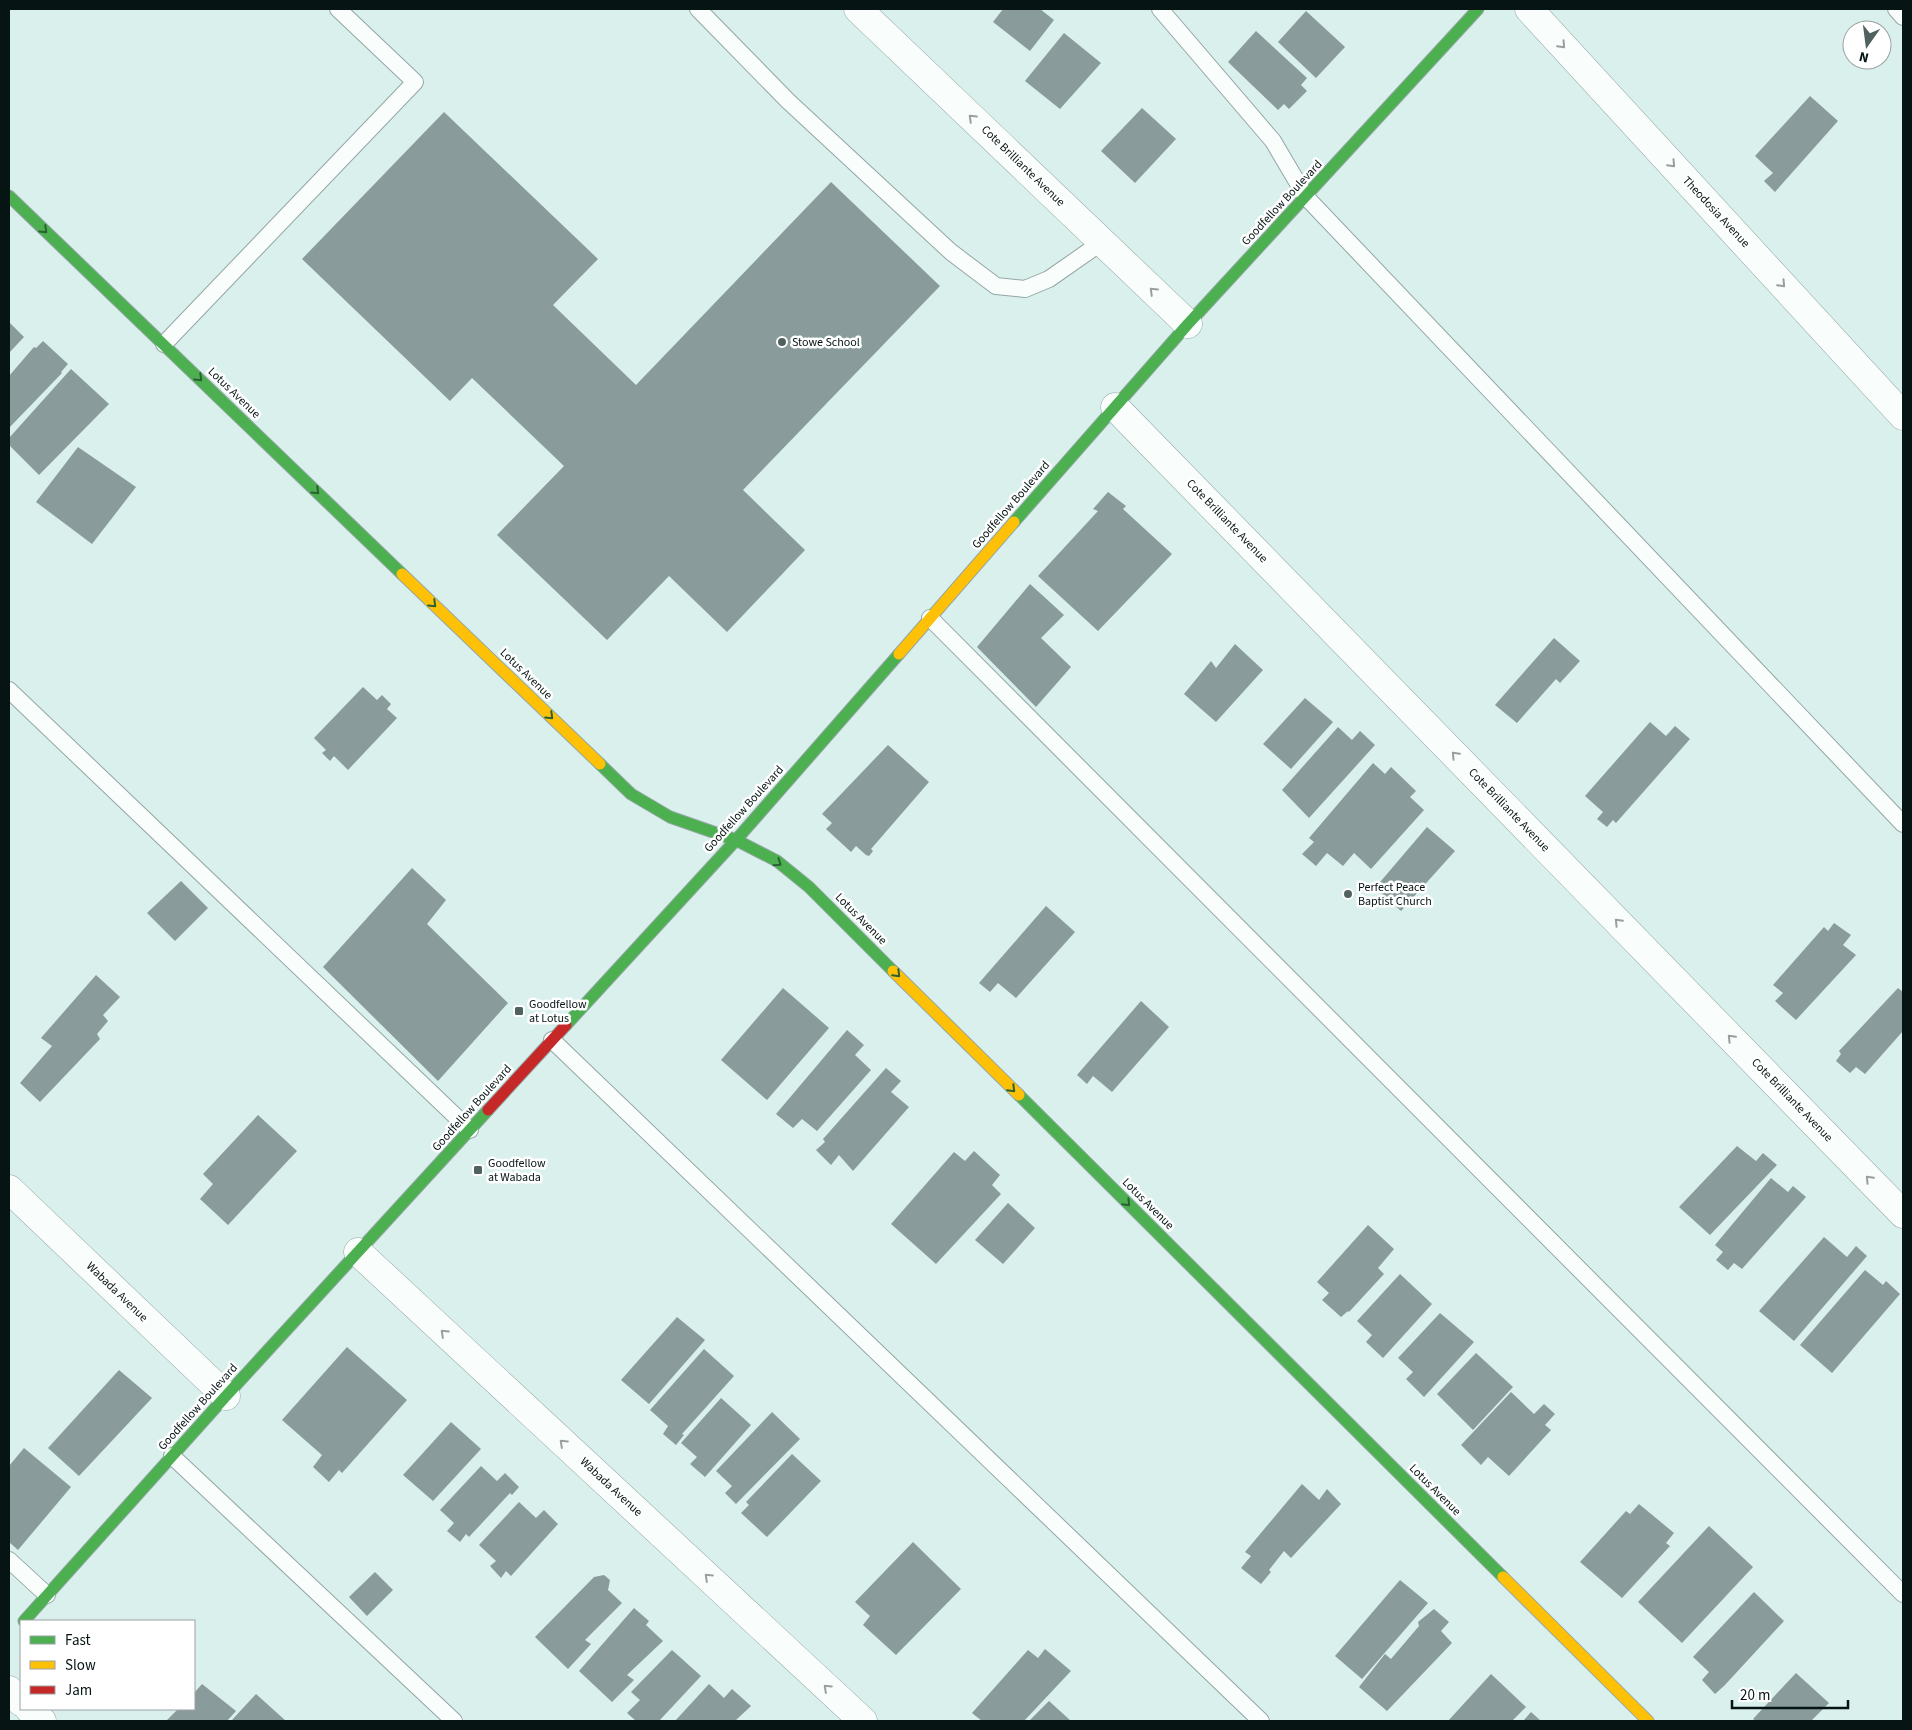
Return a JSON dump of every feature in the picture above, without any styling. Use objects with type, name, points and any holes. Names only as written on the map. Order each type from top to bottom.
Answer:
[{"type":"street","name":"Cote Brilliante Avenue","points":[[858,9],[1188,324]]},
{"type":"street","name":"Goodfellow Boulevard","points":[[25,1620],[226,1396],[736,840],[1188,324],[1478,9]]},
{"type":"street","name":"Theodosia Avenue","points":[[1528,9],[1903,416]]},
{"type":"street","name":"Lotus Avenue","points":[[9,196],[631,794],[670,817],[736,840],[776,861],[809,887],[1648,1721]]},
{"type":"street","name":"Cote Brilliante Avenue","points":[[1116,407],[1903,1214]]},
{"type":"street","name":"Wabada Avenue","points":[[9,1189],[226,1396]]},
{"type":"street","name":"Wabada Avenue","points":[[358,1252],[863,1721]]},
{"type":"street","points":[[9,1690],[20,1701]]},
{"type":"street","points":[[30,1710],[42,1721]]},
{"type":"lane","points":[[164,344],[415,82],[338,9]]},
{"type":"lane","points":[[698,9],[788,101],[951,252],[996,286],[1024,289],[1049,279],[1102,242]]},
{"type":"lane","points":[[1160,9],[1273,141],[1306,197],[1903,824]]},
{"type":"lane","points":[[1896,9],[1903,17]]},
{"type":"lane","points":[[930,618],[1903,1594]]},
{"type":"lane","points":[[9,690],[470,1130]]},
{"type":"lane","points":[[552,1040],[1261,1721]]},
{"type":"lane","points":[[172,1456],[454,1721]]},
{"type":"lane","points":[[9,1560],[47,1596]]},
{"type":"building","points":[[1003,9],[1040,9],[1054,20],[1030,51],[993,22]]},
{"type":"building","points":[[1306,11],[1345,47],[1316,78],[1278,42]]},
{"type":"building","points":[[1256,31],[1307,78],[1301,85],[1307,91],[1289,109],[1284,104],[1278,110],[1228,62]]},
{"type":"building","points":[[1064,33],[1101,63],[1060,109],[1025,81]]},
{"type":"building","points":[[1810,96],[1838,121],[1775,192],[1764,181],[1773,173],[1755,156]]},
{"type":"building","points":[[1142,108],[1176,139],[1135,183],[1101,151]]},
{"type":"building","name":"Stowe School","points":[[444,112],[598,259],[553,305],[636,385],[831,182],[940,286],[743,490],[805,550],[727,632],[669,576],[607,640],[497,535],[564,466],[472,378],[450,401],[302,259]]},
{"type":"building","points":[[9,322],[24,337],[9,353]]},
{"type":"building","points":[[43,341],[68,364],[62,373],[9,428],[9,376],[34,347],[36,348]]},
{"type":"building","points":[[71,369],[109,404],[39,475],[9,445],[9,438]]},
{"type":"building","points":[[78,447],[136,487],[92,544],[36,502]]},
{"type":"building","points":[[1108,492],[1126,506],[1123,509],[1172,554],[1098,631],[1038,576],[1098,511],[1093,509]]},
{"type":"building","points":[[1030,584],[1064,615],[1041,638],[1071,667],[1036,707],[977,647]]},
{"type":"building","points":[[1554,638],[1580,661],[1560,683],[1556,679],[1517,723],[1495,705]]},
{"type":"building","points":[[1235,644],[1263,670],[1216,722],[1184,694],[1211,661],[1216,668]]},
{"type":"building","points":[[363,687],[377,700],[382,695],[391,704],[387,709],[397,718],[348,770],[334,756],[330,761],[322,753],[326,750],[314,738]]},
{"type":"building","points":[[1305,698],[1333,722],[1291,769],[1263,744]]},
{"type":"building","points":[[1650,722],[1666,736],[1675,726],[1690,739],[1616,823],[1613,820],[1607,827],[1597,819],[1603,812],[1585,796]]},
{"type":"building","points":[[1338,727],[1352,740],[1360,731],[1375,745],[1309,818],[1282,790]]},
{"type":"building","points":[[888,745],[929,782],[871,849],[873,851],[869,856],[856,846],[851,852],[826,829],[832,823],[822,814]]},
{"type":"building","points":[[1373,763],[1385,774],[1391,767],[1416,791],[1410,797],[1424,810],[1371,869],[1354,853],[1343,866],[1327,853],[1316,866],[1302,854],[1314,842],[1309,838]]},
{"type":"building","points":[[1427,827],[1455,851],[1401,911],[1375,888]]},
{"type":"building","points":[[412,868],[446,900],[427,924],[508,1003],[438,1081],[323,967]]},
{"type":"building","points":[[181,881],[208,908],[175,941],[147,913]]},
{"type":"building","points":[[1046,906],[1075,932],[1016,998],[998,983],[990,992],[979,983]]},
{"type":"building","points":[[1834,923],[1851,935],[1843,945],[1856,955],[1796,1020],[1775,1001],[1783,993],[1773,985],[1824,927],[1828,931]]},
{"type":"building","points":[[96,975],[120,997],[103,1015],[108,1021],[97,1034],[100,1039],[40,1102],[20,1083],[52,1046],[41,1038]]},
{"type":"building","points":[[783,988],[829,1028],[767,1100],[721,1060]]},
{"type":"building","points":[[1898,988],[1903,992],[1903,1031],[1865,1074],[1856,1067],[1850,1073],[1836,1061],[1841,1054],[1839,1051]]},
{"type":"building","points":[[1141,1001],[1169,1027],[1112,1092],[1093,1076],[1087,1084],[1077,1075]]},
{"type":"building","points":[[847,1030],[864,1045],[855,1055],[871,1070],[817,1131],[802,1119],[793,1128],[776,1114]]},
{"type":"building","points":[[886,1068],[901,1081],[891,1092],[909,1107],[853,1171],[839,1155],[831,1165],[816,1150],[825,1142],[823,1139]]},
{"type":"building","points":[[258,1115],[297,1151],[228,1225],[200,1199],[213,1184],[203,1174]]},
{"type":"building","points":[[1737,1146],[1756,1161],[1763,1153],[1777,1165],[1710,1235],[1679,1207]]},
{"type":"building","points":[[974,1151],[1000,1175],[992,1185],[1001,1194],[936,1264],[891,1224],[954,1152],[965,1161]]},
{"type":"building","points":[[1771,1178],[1788,1192],[1793,1186],[1806,1197],[1742,1269],[1734,1263],[1728,1270],[1716,1260],[1723,1252],[1715,1245]]},
{"type":"building","points":[[1008,1203],[1035,1228],[1003,1264],[975,1240]]},
{"type":"building","points":[[1368,1225],[1394,1249],[1378,1268],[1384,1274],[1349,1312],[1341,1317],[1322,1300],[1329,1293],[1317,1282]]},
{"type":"building","points":[[1824,1237],[1847,1257],[1856,1246],[1867,1256],[1794,1341],[1759,1311]]},
{"type":"building","points":[[1865,1270],[1883,1285],[1886,1281],[1900,1294],[1832,1373],[1800,1345]]},
{"type":"building","points":[[1400,1274],[1432,1304],[1383,1358],[1366,1342],[1372,1335],[1357,1321]]},
{"type":"building","points":[[1440,1313],[1474,1342],[1424,1397],[1406,1379],[1413,1372],[1398,1358]]},
{"type":"building","points":[[677,1317],[705,1340],[649,1404],[621,1380]]},
{"type":"building","points":[[347,1347],[407,1400],[342,1473],[339,1470],[329,1482],[313,1467],[322,1455],[282,1420]]},
{"type":"building","points":[[704,1349],[734,1376],[682,1434],[684,1435],[676,1445],[663,1434],[668,1426],[650,1410]]},
{"type":"building","points":[[1476,1353],[1513,1387],[1473,1430],[1437,1394]]},
{"type":"building","points":[[119,1370],[152,1398],[79,1476],[48,1448]]},
{"type":"building","points":[[1511,1392],[1534,1414],[1544,1404],[1555,1414],[1545,1425],[1551,1430],[1509,1476],[1488,1457],[1481,1465],[1461,1445]]},
{"type":"building","points":[[721,1398],[751,1425],[705,1477],[690,1464],[697,1457],[681,1443]]},
{"type":"building","points":[[772,1412],[800,1439],[736,1504],[725,1493],[732,1486],[716,1471]]},
{"type":"building","points":[[451,1422],[481,1449],[433,1501],[403,1475]]},
{"type":"building","points":[[24,1448],[71,1487],[18,1550],[9,1542],[9,1466]]},
{"type":"building","points":[[792,1454],[821,1481],[767,1537],[741,1513],[749,1505],[746,1502]]},
{"type":"building","points":[[481,1466],[497,1481],[505,1473],[519,1487],[512,1495],[510,1493],[469,1537],[466,1534],[460,1542],[447,1531],[454,1523],[440,1510]]},
{"type":"building","points":[[1302,1484],[1319,1500],[1327,1489],[1341,1504],[1291,1558],[1284,1551],[1261,1584],[1241,1568],[1251,1556],[1245,1552]]},
{"type":"building","points":[[519,1502],[536,1518],[544,1510],[558,1524],[511,1576],[506,1571],[501,1578],[490,1566],[496,1561],[479,1545]]},
{"type":"building","points":[[1639,1504],[1674,1533],[1666,1543],[1670,1546],[1622,1598],[1580,1562],[1626,1511],[1630,1514]]},
{"type":"building","points":[[1709,1526],[1753,1567],[1682,1643],[1638,1602]]},
{"type":"building","points":[[913,1542],[961,1589],[896,1655],[863,1625],[870,1616],[855,1602]]},
{"type":"building","points":[[375,1572],[393,1590],[367,1616],[349,1597]]},
{"type":"building","points":[[604,1575],[610,1580],[608,1590],[622,1603],[585,1640],[591,1644],[568,1669],[535,1637],[594,1577]]},
{"type":"building","points":[[1400,1580],[1428,1603],[1362,1679],[1335,1656]]},
{"type":"building","points":[[1754,1592],[1784,1621],[1715,1694],[1702,1680],[1709,1672],[1693,1657]]},
{"type":"building","points":[[634,1608],[649,1621],[646,1625],[663,1641],[627,1675],[634,1680],[612,1702],[579,1671]]},
{"type":"building","points":[[1434,1609],[1449,1622],[1441,1631],[1452,1643],[1387,1711],[1359,1687],[1385,1654],[1391,1659],[1419,1626],[1418,1622]]},
{"type":"building","points":[[1045,1649],[1071,1671],[1024,1721],[982,1721],[972,1713],[1028,1650],[1038,1658]]},
{"type":"building","points":[[672,1650],[701,1676],[659,1721],[636,1721],[627,1713],[640,1700],[631,1692]]},
{"type":"building","points":[[1796,1673],[1829,1703],[1811,1721],[1756,1721],[1753,1719]]},
{"type":"building","points":[[1491,1674],[1526,1707],[1512,1721],[1448,1721]]},
{"type":"building","points":[[202,1684],[236,1711],[227,1721],[166,1721],[177,1710],[195,1710],[195,1692]]},
{"type":"building","points":[[709,1684],[724,1698],[732,1689],[751,1706],[735,1721],[675,1721]]},
{"type":"building","points":[[256,1694],[286,1721],[231,1721]]},
{"type":"building","points":[[1049,1701],[1071,1721],[1029,1721]]},
{"type":"building","points":[[1531,1712],[1541,1721],[1523,1721]]},
{"type":"traffic: fast","points":[[1014,522],[1188,324],[1478,9]]},
{"type":"traffic: fast","points":[[9,196],[402,574]]},
{"type":"traffic: fast","points":[[566,1025],[736,840],[899,654]]},
{"type":"traffic: fast","points":[[600,764],[631,794],[670,817],[736,840],[777,861],[809,887],[893,971]]},
{"type":"traffic: fast","points":[[1019,1095],[1503,1577]]},
{"type":"traffic: fast","points":[[25,1620],[226,1396],[488,1110]]},
{"type":"traffic: slow","points":[[899,654],[1014,522]]},
{"type":"traffic: slow","points":[[402,574],[600,764]]},
{"type":"traffic: slow","points":[[893,971],[1019,1095]]},
{"type":"traffic: slow","points":[[1503,1577],[1648,1721]]},
{"type":"traffic: jam","points":[[488,1110],[566,1025]]},
{"type":"place","name":"Stowe School","points":[[782,342]]},
{"type":"place","name":"Perfect Peace Baptist Church","points":[[1348,894]]},
{"type":"place","name":"Goodfellow at Lotus","points":[[519,1011]]},
{"type":"place","name":"Goodfellow at Wabada","points":[[478,1170]]}]
